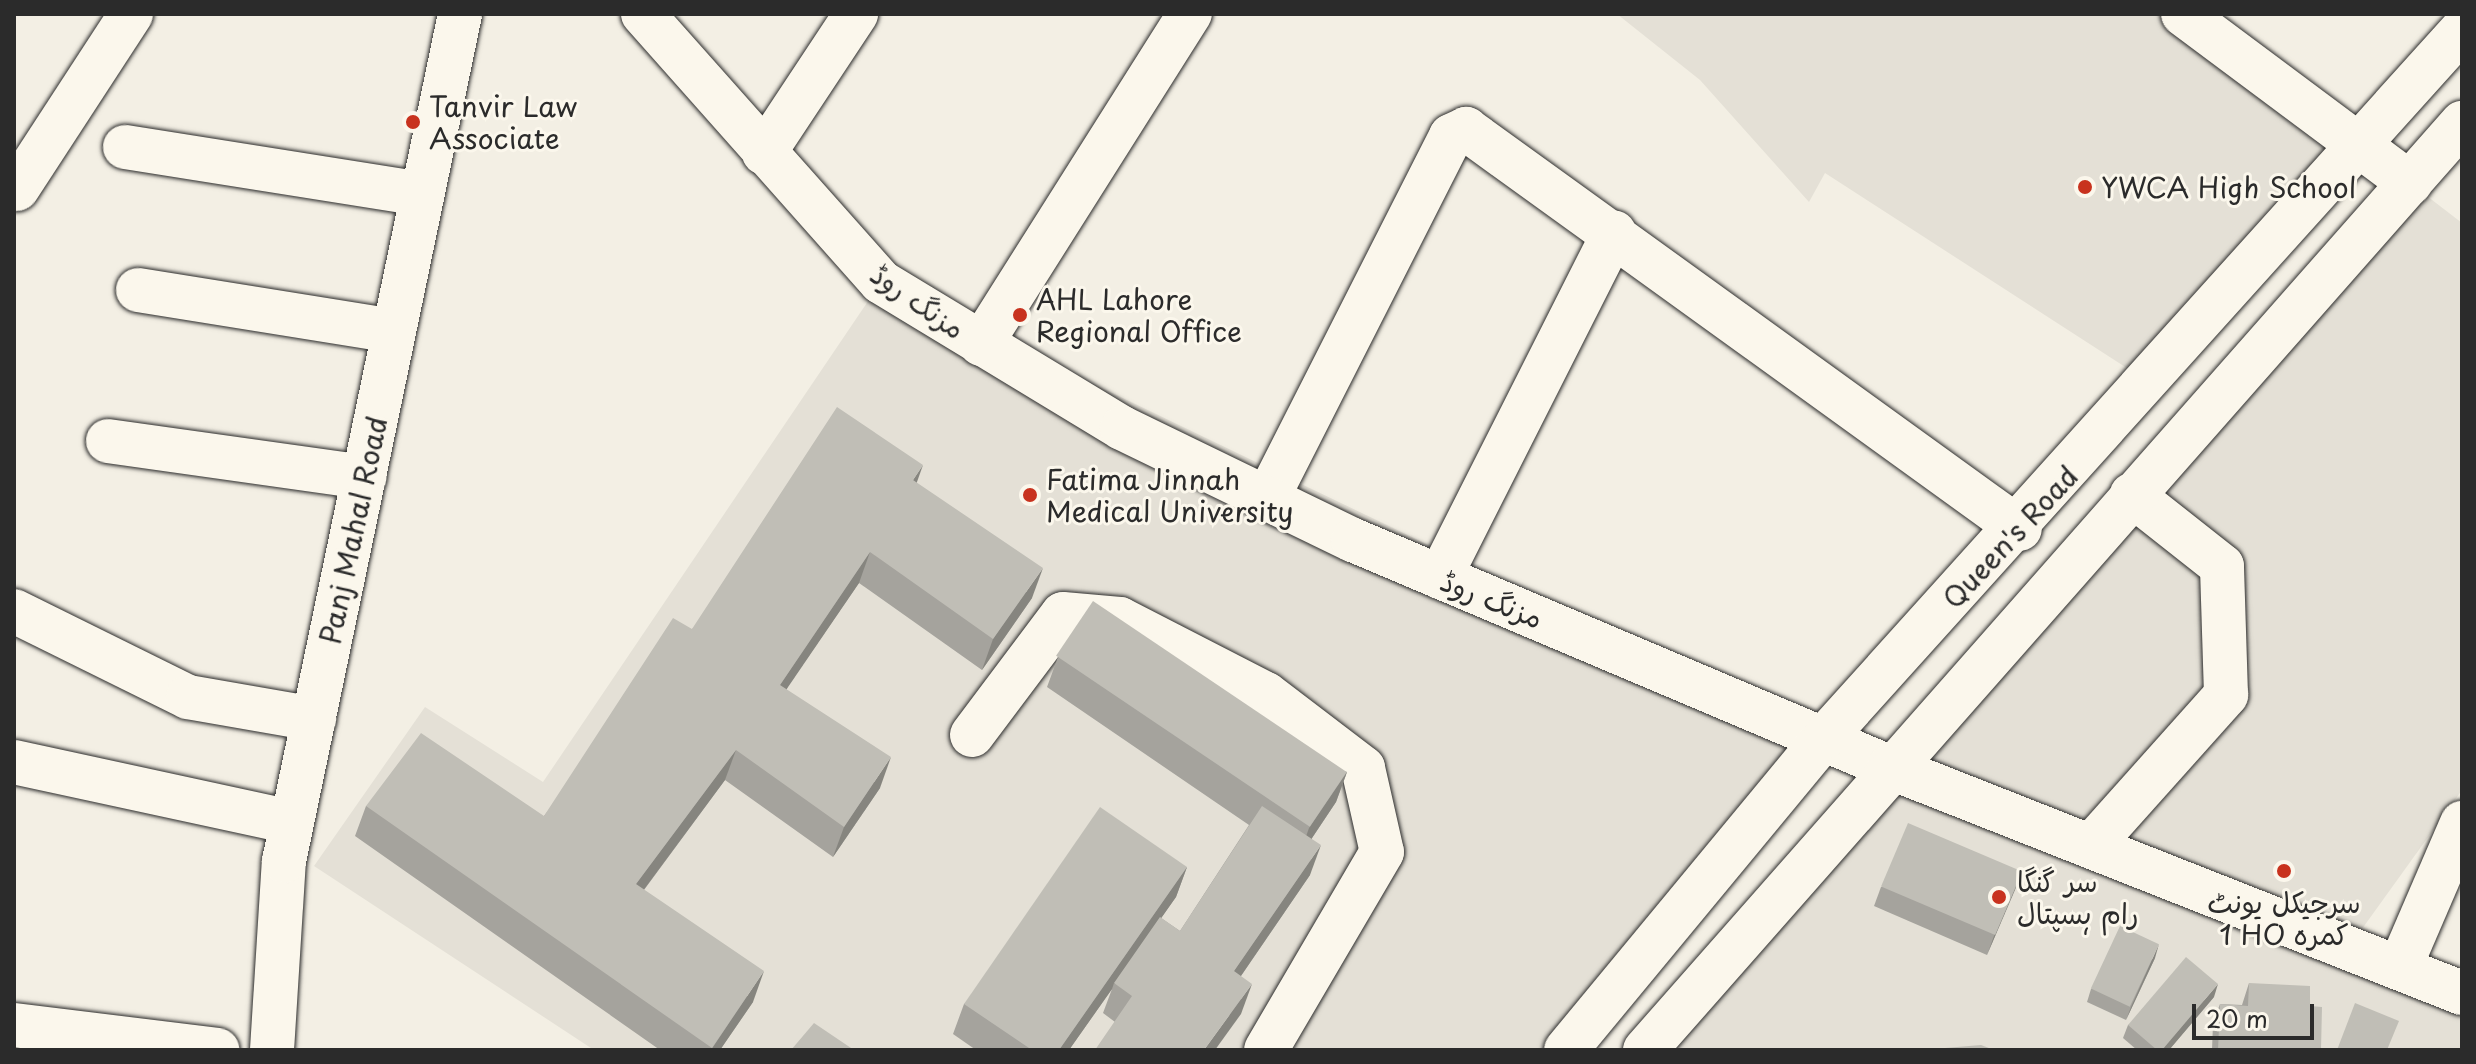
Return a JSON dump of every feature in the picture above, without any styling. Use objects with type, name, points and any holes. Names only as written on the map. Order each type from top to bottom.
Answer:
[{"type":"street","points":[[17,189],[131,14]]},
{"type":"street","name":"Panj Mahal Road","points":[[272,1050],[292,822],[460,14]]},
{"type":"street","name":"مزنگ روڈ","points":[[643,14],[881,282],[1122,428],[1267,499],[1440,577],[1826,736],[1889,767],[2462,993]]},
{"type":"street","points":[[764,153],[856,14]]},
{"type":"street","points":[[981,344],[1190,14]]},
{"type":"street","points":[[2183,14],[2410,183]]},
{"type":"street","name":"Queen's Road","points":[[1566,1050],[1826,736],[2020,529],[2462,30]]},
{"type":"street","points":[[1645,1050],[1889,767],[2462,123]]},
{"type":"street","points":[[1267,499],[1451,136],[1466,129],[1484,136],[2020,529]]},
{"type":"street","points":[[125,147],[422,194]]},
{"type":"street","points":[[1440,577],[1614,232]]},
{"type":"street","points":[[138,290],[394,331]]},
{"type":"street","points":[[108,441],[364,477]]},
{"type":"street","points":[[2091,846],[2226,695],[2222,566],[2132,495]]},
{"type":"street","points":[[14,611],[188,697],[314,719]]},
{"type":"street","points":[[972,735],[1063,614],[1134,626],[1266,694],[1363,768],[1382,852],[1266,1050]]},
{"type":"street","points":[[14,643],[66,636]]},
{"type":"street","points":[[14,762],[292,822]]},
{"type":"street","points":[[2400,967],[2462,823]]},
{"type":"street","points":[[14,1025],[217,1050]]},
{"type":"shaded area","name":"YWCA High School","points":[[1617,14],[2185,14],[2359,147],[2150,383],[1825,173],[1809,202],[1700,80]]},
{"type":"shaded area","points":[[2410,183],[2462,223],[2462,790],[2349,947],[2462,993],[2462,1050],[1647,1050]]},
{"type":"shaded area","name":"Fatima Jinnah Medical University","points":[[881,282],[1826,736],[1566,1050],[594,1050],[314,866],[425,707],[543,782]]},
{"type":"building","points":[[837,407],[923,465],[913,480],[1043,568],[993,639],[870,552],[780,685],[891,757],[844,827],[736,750],[636,884],[764,971],[712,1048],[366,806],[421,733],[544,816],[673,618],[692,629]]},
{"type":"building","points":[[1093,601],[1347,772],[1310,827],[1056,656]]},
{"type":"building","points":[[1262,806],[1321,845],[1234,971],[1252,984],[1204,1050],[1095,1050],[1132,996],[1114,983],[1160,917],[1180,931]]},
{"type":"building","points":[[1100,807],[1187,867],[1059,1050],[1032,1050],[964,1004]]},
{"type":"building","points":[[1908,823],[2022,871],[1995,935],[1881,887]]},
{"type":"building","points":[[2120,926],[2159,944],[2130,1007],[2091,989]]},
{"type":"building","points":[[2186,957],[2218,984],[2162,1050],[2157,1050],[2128,1025]]},
{"type":"building","points":[[2249,983],[2310,986],[2310,1006],[2322,1007],[2321,1050],[2218,1050],[2220,1004],[2248,1006]]},
{"type":"building","points":[[2355,1003],[2399,1021],[2387,1050],[2337,1050]]},
{"type":"building","points":[[814,1023],[854,1050],[791,1050]]},
{"type":"building","points":[[1981,1045],[1994,1050],[1942,1050],[1945,1048]]},
{"type":"place","name":"Tanvir Law Associate","points":[[413,122]]},
{"type":"place","name":"YWCA High School","points":[[2085,187]]},
{"type":"place","name":"AHL Lahore Regional Office","points":[[1020,315]]},
{"type":"place","name":"Fatima Jinnah Medical University","points":[[1030,495]]},
{"type":"place","name":"سرجیکل یونٹ 1 HO کمرہ","points":[[2284,871]]},
{"type":"place","name":"سر گنگا رام ہسپتال","points":[[1999,897]]}]
